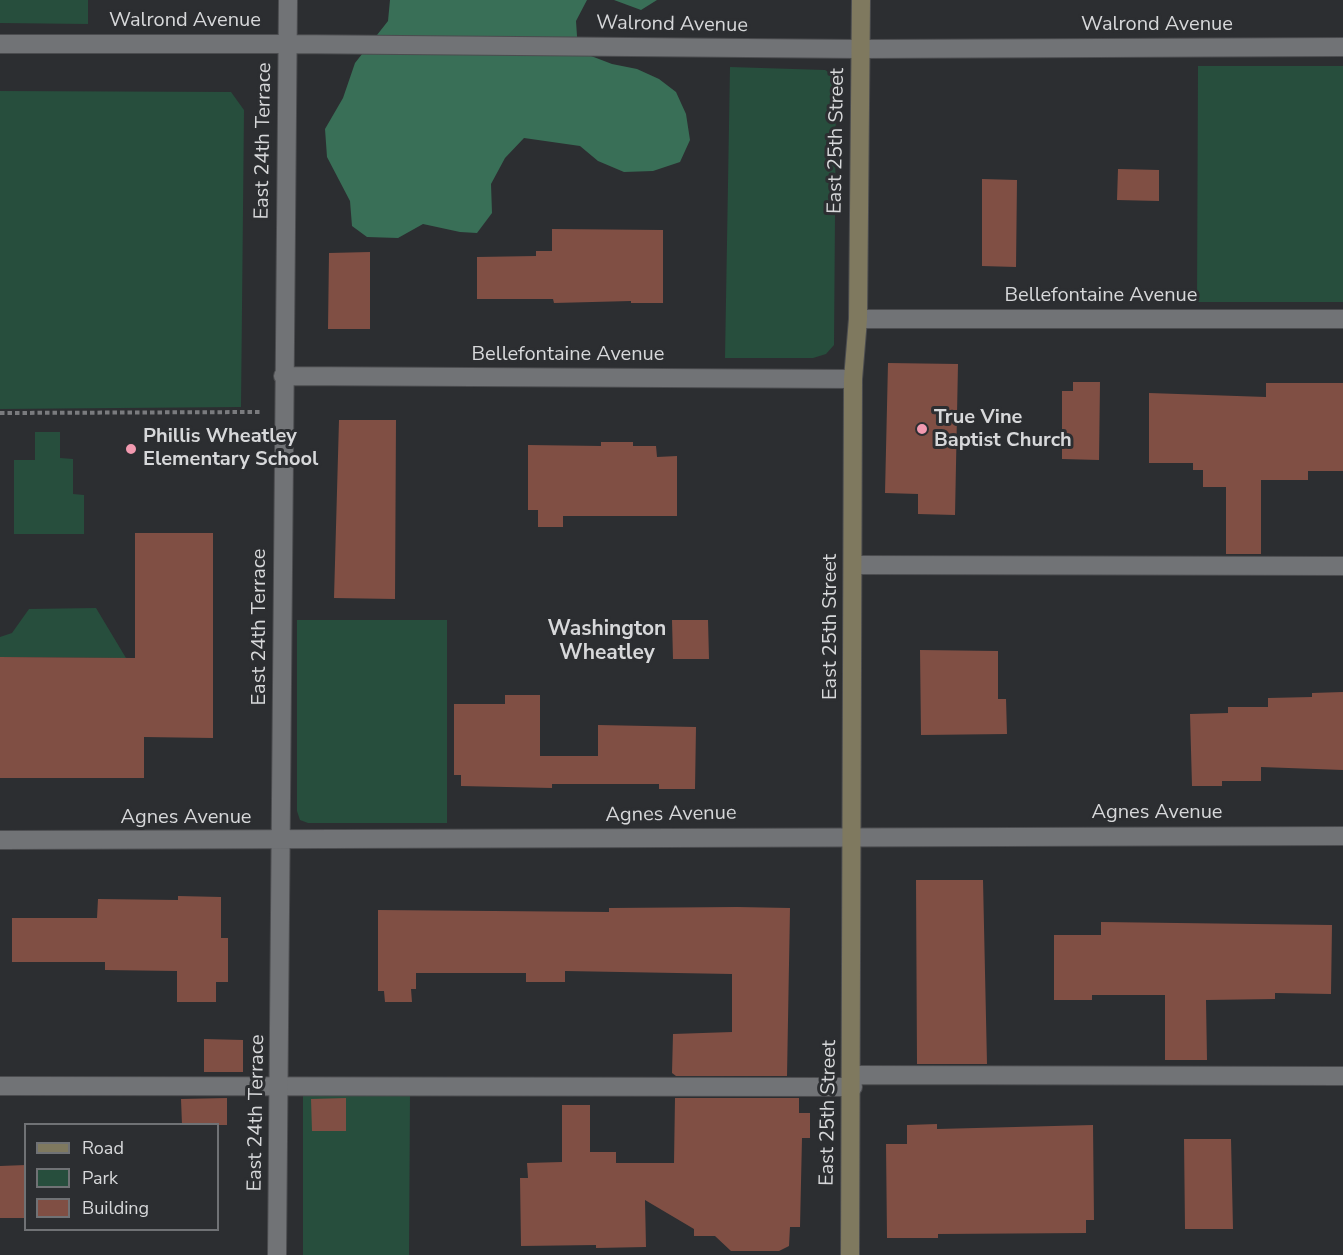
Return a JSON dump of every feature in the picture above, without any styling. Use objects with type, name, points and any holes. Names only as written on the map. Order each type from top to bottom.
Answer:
[{"type":"street","name":"East 24th Terrace","points":[[277,1255],[288,0]]},
{"type":"street","name":"East 25th Street","points":[[850,1255],[853,1081],[853,379],[858,319],[861,0]]},
{"type":"street","name":"Walrond Avenue","points":[[0,45],[287,44],[860,49],[1343,47]]},
{"type":"street","name":"Bellefontaine Avenue","points":[[858,319],[1343,319]]},
{"type":"street","name":"Bellefontaine Avenue","points":[[283,376],[853,379]]},
{"type":"street","points":[[853,565],[1343,566]]},
{"type":"street","name":"Agnes Avenue","points":[[0,840],[281,841],[853,836],[1343,836]]},
{"type":"street","points":[[0,1086],[280,1086],[1343,1076]]},
{"type":"path","points":[[0,413],[261,412]]},
{"type":"green space","points":[[0,0],[88,0],[88,24],[0,23]]},
{"type":"green space","points":[[390,0],[587,0],[576,21],[578,51],[612,64],[637,69],[659,79],[676,92],[686,114],[690,140],[680,162],[653,171],[624,172],[598,161],[580,146],[524,138],[505,158],[491,184],[492,213],[477,233],[460,232],[423,224],[398,238],[367,237],[352,226],[350,201],[327,157],[325,129],[343,98],[355,63],[388,21]]},
{"type":"green space","points":[[614,0],[657,0],[641,10]]},
{"type":"green space","points":[[1198,66],[1343,66],[1343,302],[1197,302]]},
{"type":"green space","points":[[730,67],[825,70],[832,74],[836,87],[834,345],[826,354],[813,358],[725,358]]},
{"type":"green space","points":[[0,91],[231,92],[244,110],[241,407],[0,409]]},
{"type":"green space","points":[[35,432],[60,432],[60,458],[73,459],[73,494],[84,495],[84,534],[14,534],[14,460],[35,460]]},
{"type":"green space","points":[[96,608],[126,658],[0,657],[0,637],[12,633],[29,609]]},
{"type":"green space","points":[[297,620],[447,620],[447,823],[308,823],[300,820],[297,811]]},
{"type":"green space","points":[[410,1094],[409,1255],[303,1255],[303,1096]]},
{"type":"building","points":[[1118,169],[1159,170],[1159,201],[1117,200]]},
{"type":"building","points":[[982,179],[1017,180],[1016,267],[982,266]]},
{"type":"building","points":[[552,229],[663,230],[663,303],[631,303],[631,301],[554,303],[553,299],[477,299],[477,257],[536,256],[536,251],[552,251]]},
{"type":"building","points":[[370,252],[370,329],[328,329],[329,253]]},
{"type":"building","name":"True Vine Baptist Church","points":[[888,363],[958,364],[955,515],[918,514],[918,494],[885,493]]},
{"type":"building","points":[[1073,382],[1100,382],[1099,460],[1062,459],[1062,391],[1073,391]]},
{"type":"building","points":[[1266,383],[1343,383],[1343,471],[1308,471],[1308,480],[1261,480],[1261,554],[1226,554],[1226,487],[1203,487],[1203,470],[1193,470],[1193,463],[1149,463],[1149,393],[1266,397]]},
{"type":"building","points":[[339,420],[396,420],[395,599],[334,598]]},
{"type":"building","points":[[601,442],[633,442],[633,446],[656,446],[657,457],[677,456],[677,516],[563,516],[563,527],[538,527],[538,510],[528,510],[528,445],[601,446]]},
{"type":"building","points":[[135,533],[213,533],[213,738],[144,737],[144,778],[0,778],[0,657],[135,658]]},
{"type":"building","points":[[672,620],[708,620],[709,659],[673,659]]},
{"type":"building","points":[[920,650],[998,651],[998,699],[1006,699],[1007,734],[921,735]]},
{"type":"building","points":[[1343,692],[1343,770],[1261,767],[1261,781],[1222,781],[1222,786],[1192,786],[1190,714],[1228,713],[1228,707],[1268,707],[1268,698],[1312,697],[1312,693]]},
{"type":"building","points":[[505,695],[540,695],[540,756],[598,756],[598,725],[696,727],[695,789],[659,789],[659,784],[552,784],[552,788],[461,786],[461,775],[454,775],[454,704],[505,704]]},
{"type":"building","points":[[916,880],[983,880],[987,1064],[917,1064]]},
{"type":"building","points":[[178,896],[221,897],[221,938],[228,938],[228,982],[216,982],[216,1002],[177,1002],[177,971],[105,970],[105,962],[12,962],[12,918],[97,918],[98,899],[178,900]]},
{"type":"building","points":[[609,908],[790,908],[787,1076],[676,1076],[672,1073],[673,1034],[732,1032],[732,974],[565,971],[565,982],[526,982],[526,973],[416,973],[416,989],[411,989],[412,1002],[385,1002],[384,991],[378,991],[378,910],[609,912]]},
{"type":"building","points":[[1101,922],[1332,925],[1331,994],[1275,993],[1275,999],[1206,1000],[1207,1060],[1165,1060],[1165,995],[1092,995],[1092,1000],[1054,1000],[1054,935],[1101,935]]},
{"type":"building","points":[[204,1039],[243,1040],[243,1072],[204,1072]]},
{"type":"building","points":[[227,1098],[227,1125],[182,1123],[181,1099]]},
{"type":"building","points":[[346,1098],[346,1131],[312,1131],[311,1099]]},
{"type":"building","points":[[675,1098],[799,1098],[799,1113],[810,1113],[810,1138],[802,1138],[800,1227],[790,1227],[789,1246],[779,1251],[731,1251],[715,1236],[694,1236],[694,1229],[645,1200],[646,1247],[521,1246],[520,1178],[528,1178],[527,1163],[562,1162],[562,1105],[590,1105],[590,1152],[616,1152],[616,1163],[674,1163]]},
{"type":"building","points":[[937,1124],[937,1129],[1093,1125],[1094,1220],[1086,1220],[1086,1233],[938,1234],[938,1238],[887,1238],[886,1144],[907,1144],[907,1125]]},
{"type":"building","points":[[1184,1139],[1231,1139],[1233,1229],[1185,1229]]},
{"type":"building","points":[[24,1165],[24,1218],[0,1218],[0,1166]]},
{"type":"place","name":"True Vine Baptist Church","points":[[922,429]]},
{"type":"place","name":"Phillis Wheatley Elementary School","points":[[131,449]]},
{"type":"district","name":"Washington Wheatley","points":[[607,642]]}]
